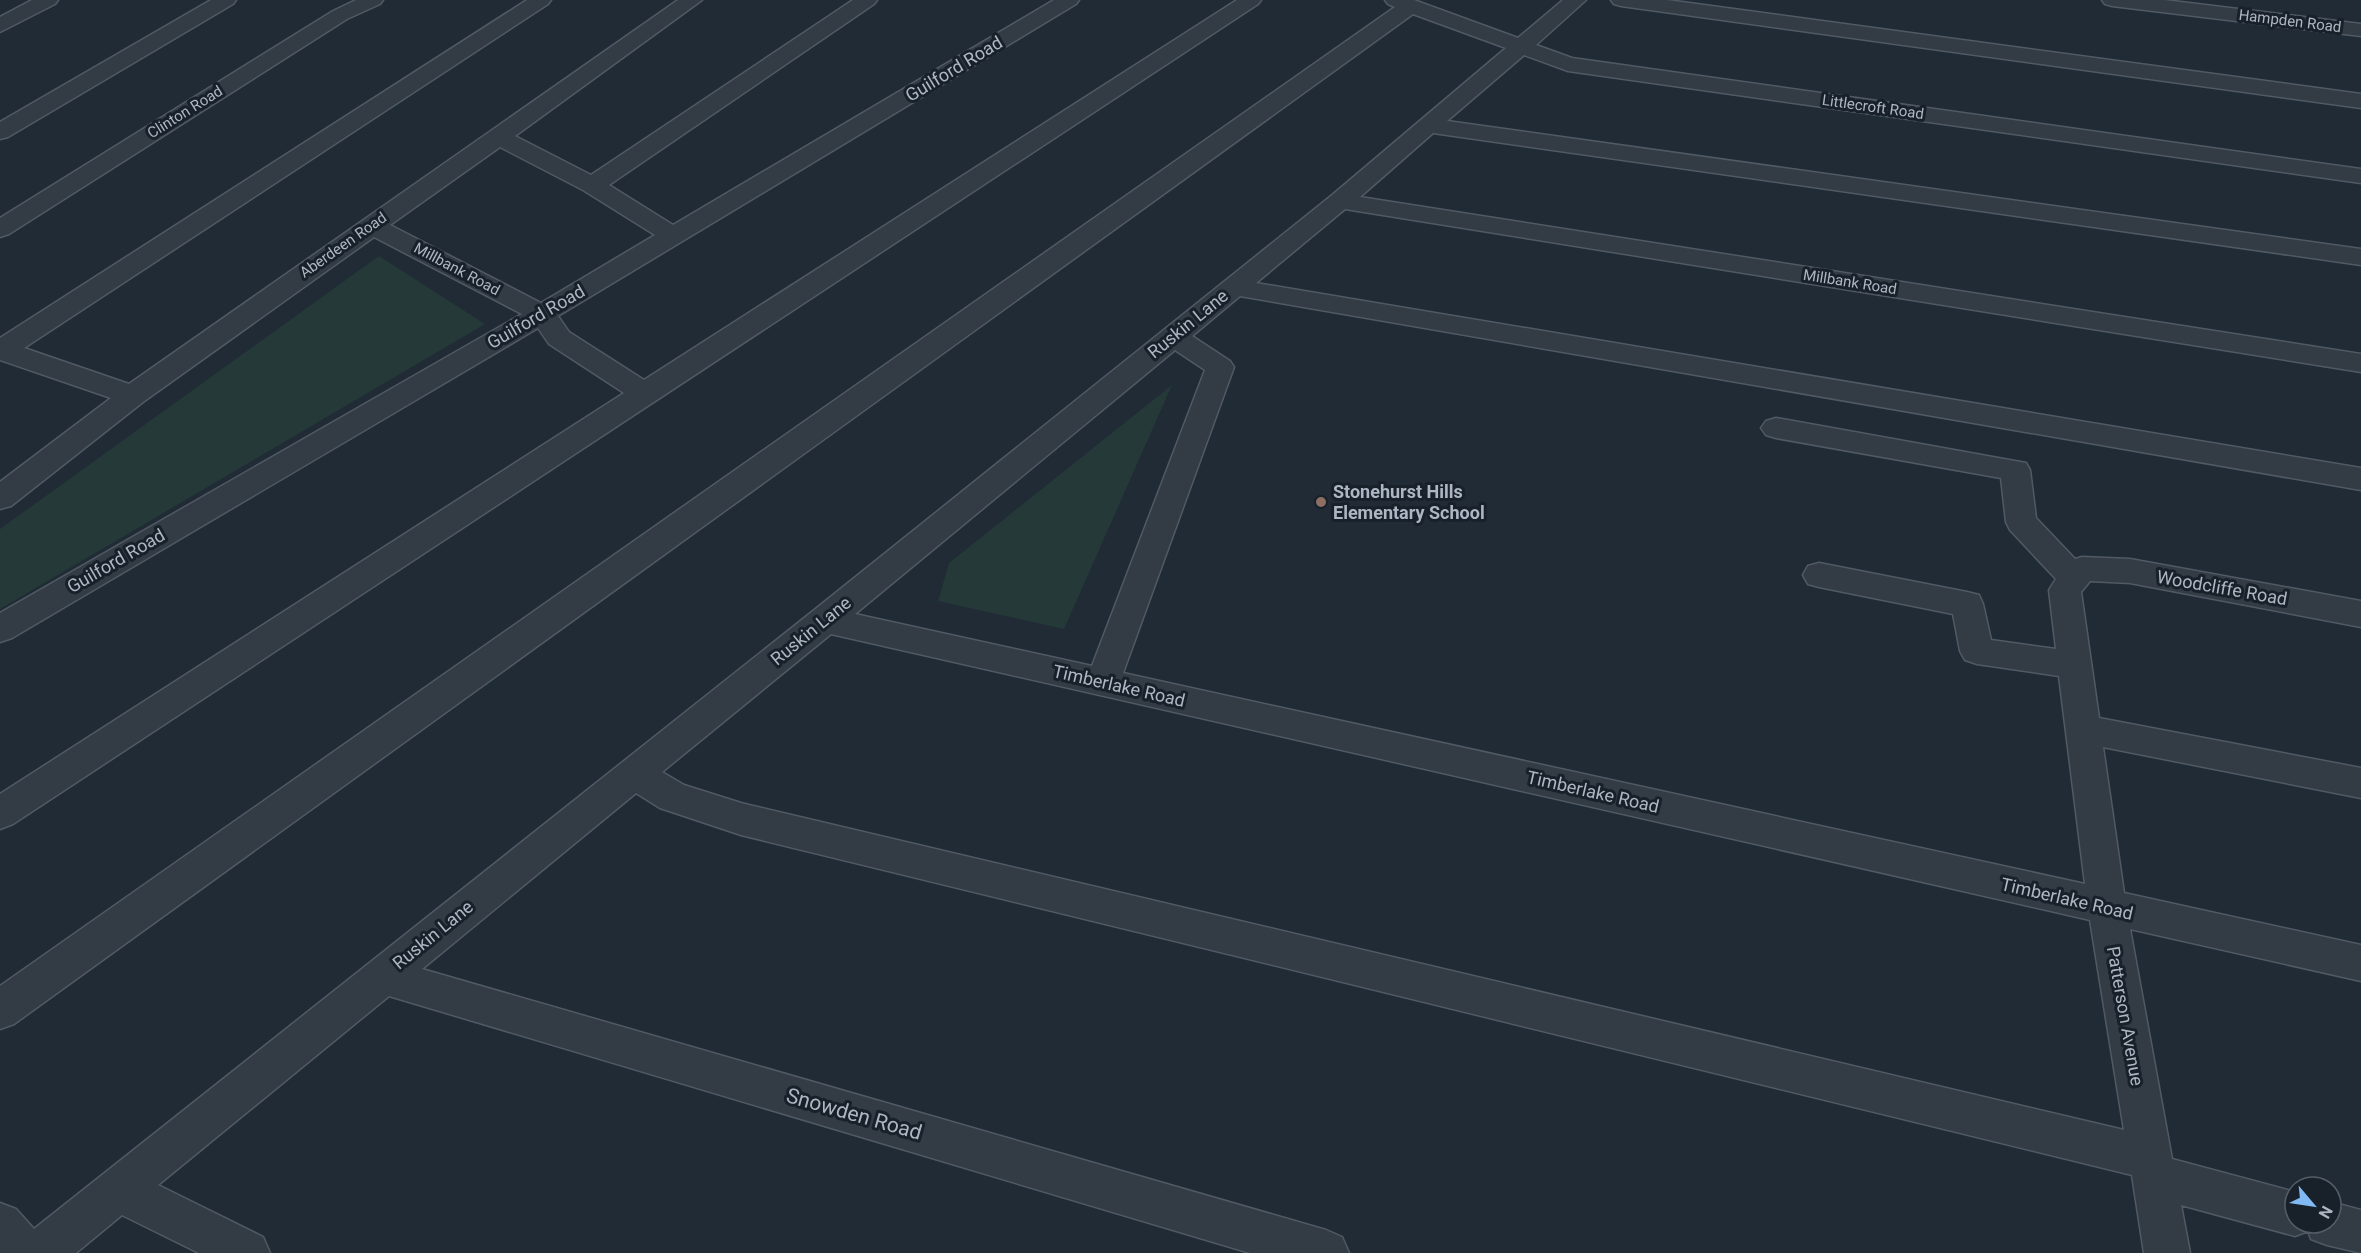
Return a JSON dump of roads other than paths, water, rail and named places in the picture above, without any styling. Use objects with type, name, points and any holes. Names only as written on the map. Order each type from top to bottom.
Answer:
[{"type":"street","points":[[0,26],[48,0]]},
{"type":"street","points":[[0,119],[206,0]]},
{"type":"street","points":[[0,132],[226,0]]},
{"type":"street","name":"Clinton Road","points":[[0,228],[340,15],[373,0]]},
{"type":"street","points":[[0,351],[541,0]]},
{"type":"street","name":"Aberdeen Road","points":[[0,498],[133,395],[692,0]]},
{"type":"street","points":[[592,185],[867,0]]},
{"type":"street","name":"Guilford Road","points":[[0,628],[542,314],[1069,0]]},
{"type":"street","points":[[0,813],[1251,0]]},
{"type":"street","name":"Ruskin Lane","points":[[40,1253],[1340,201],[1576,0]]},
{"type":"street","points":[[1621,0],[2361,101]]},
{"type":"street","name":"Hampden Road","points":[[2112,0],[2361,30]]},
{"type":"street","points":[[0,1010],[1403,3]]},
{"type":"street","name":"Littlecroft Road","points":[[1403,3],[1568,64],[2361,176]]},
{"type":"street","points":[[1430,126],[2361,257]]},
{"type":"street","points":[[498,136],[592,185],[674,236]]},
{"type":"street","name":"Millbank Road","points":[[1340,201],[2361,363]]},
{"type":"street","name":"Millbank Road","points":[[371,225],[542,314]]},
{"type":"street","points":[[1234,287],[2361,479]]},
{"type":"street","points":[[542,314],[559,338],[645,394]]},
{"type":"street","points":[[1103,682],[1220,367],[1173,336]]},
{"type":"street","points":[[0,351],[133,395]]},
{"type":"street","points":[[1776,428],[2015,470],[2021,522],[2078,574]]},
{"type":"street","name":"Woodcliffe Road","points":[[2078,574],[2130,571],[2361,614]]},
{"type":"street","name":"Patterson Avenue","points":[[2078,574],[2065,590],[2106,908],[2167,1253]]},
{"type":"street","points":[[1819,575],[1967,604],[1977,651],[2075,665]]},
{"type":"street","name":"Timberlake Road","points":[[825,620],[2106,908],[2361,963]]},
{"type":"street","points":[[2083,729],[2361,783]]},
{"type":"street","points":[[634,773],[673,797],[741,819],[2152,1167],[2283,1210]]},
{"type":"street","name":"Snowden Road","points":[[383,976],[1326,1253]]},
{"type":"street","points":[[118,1189],[247,1253]]},
{"type":"street","points":[[0,1225],[25,1253]]},
{"type":"street","points":[[2343,1227],[2361,1232]]},
{"type":"place","name":"Stonehurst Hills Elementary School","points":[[1321,502]]}]
